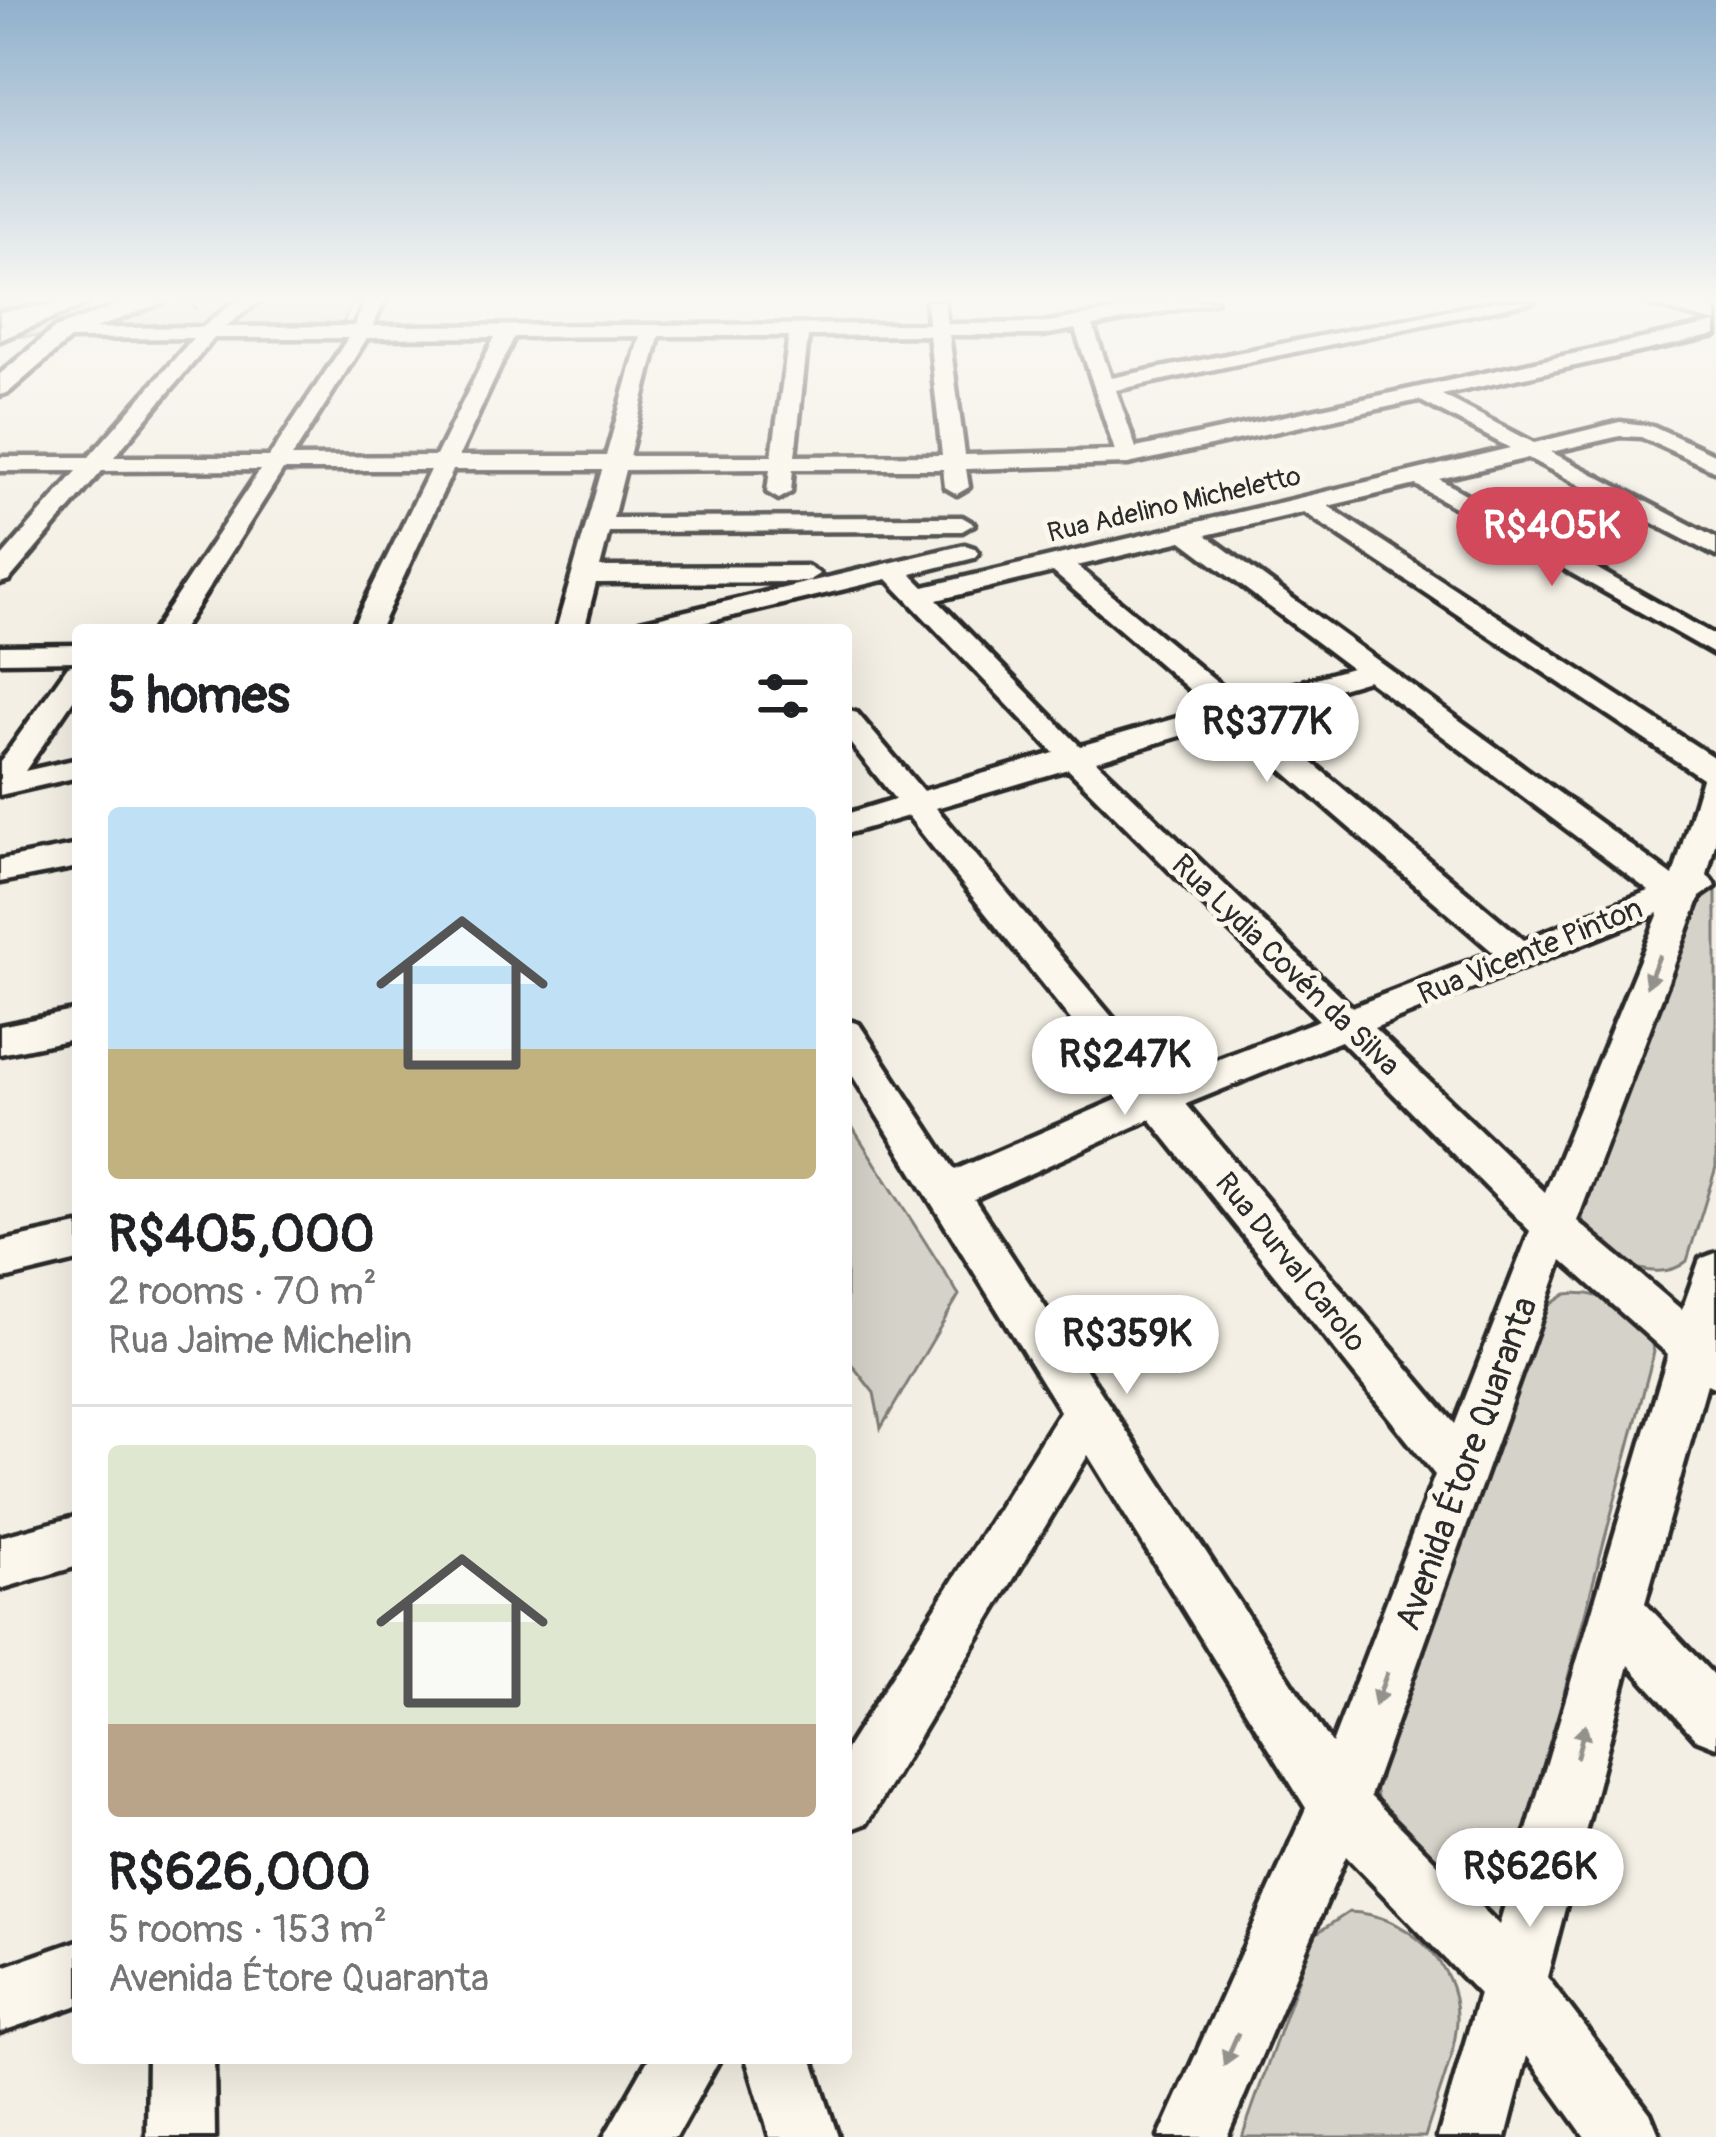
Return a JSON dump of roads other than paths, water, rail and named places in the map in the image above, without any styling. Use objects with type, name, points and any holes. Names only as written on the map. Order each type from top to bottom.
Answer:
[{"type":"street","points":[[0,575],[150,401]]},
{"type":"street","points":[[173,624],[318,401]]},
{"type":"street","points":[[368,624],[474,401]]},
{"type":"street","points":[[572,624],[632,401]]},
{"type":"street","points":[[776,524],[790,401]]},
{"type":"street","points":[[947,401],[969,584]]},
{"type":"street","points":[[1109,401],[1128,457]]},
{"type":"street","points":[[0,464],[955,465],[1128,457],[1387,401]]},
{"type":"street","points":[[1437,401],[1716,548]]},
{"type":"street","name":"Rua Adelino Micheletto","points":[[897,580],[969,584],[1620,429],[1653,434],[1716,464]]},
{"type":"street","points":[[1419,477],[1716,647]]},
{"type":"street","points":[[1306,503],[1716,777]]},
{"type":"street","points":[[598,524],[962,524]]},
{"type":"street","points":[[1186,532],[1373,670],[1692,886]]},
{"type":"street","points":[[666,624],[897,580],[965,553]]},
{"type":"street","points":[[1058,563],[1519,955]]},
{"type":"street","points":[[585,575],[897,580]]},
{"type":"street","name":"Rua Lydia Covén da Silva","points":[[897,580],[1553,1226],[1705,1357]]},
{"type":"street","points":[[752,604],[768,624]]},
{"type":"street","points":[[0,653],[72,653]]},
{"type":"street","points":[[852,822],[1373,670]]},
{"type":"street","points":[[0,785],[72,681]]},
{"type":"street","name":"Rua Durval Carolo","points":[[852,726],[1462,1470]]},
{"type":"street","points":[[0,785],[72,769]]},
{"type":"street","name":"Avenida Étore Quaranta","points":[[1193,2137],[1338,1805],[1553,1226],[1692,886],[1716,777]]},
{"type":"street","points":[[0,871],[72,857]]},
{"type":"street","name":"Rua Vicente Pinton","points":[[947,1192],[1157,1099],[1692,886]]},
{"type":"street","points":[[0,1040],[72,1025]]},
{"type":"street","points":[[852,1043],[1338,1805],[1515,1986],[1626,2137]]},
{"type":"street","points":[[0,1261],[72,1244]]},
{"type":"street","points":[[1472,2137],[1616,1611],[1705,1357],[1716,1272]]},
{"type":"street","points":[[852,1792],[1087,1412]]},
{"type":"street","points":[[0,1562],[72,1543]]},
{"type":"street","points":[[1616,1611],[1716,1719]]},
{"type":"street","points":[[0,2000],[72,1975]]},
{"type":"street","points":[[181,2064],[181,2137]]},
{"type":"street","points":[[638,2137],[683,2064]]},
{"type":"street","points":[[781,2064],[804,2137]]}]
